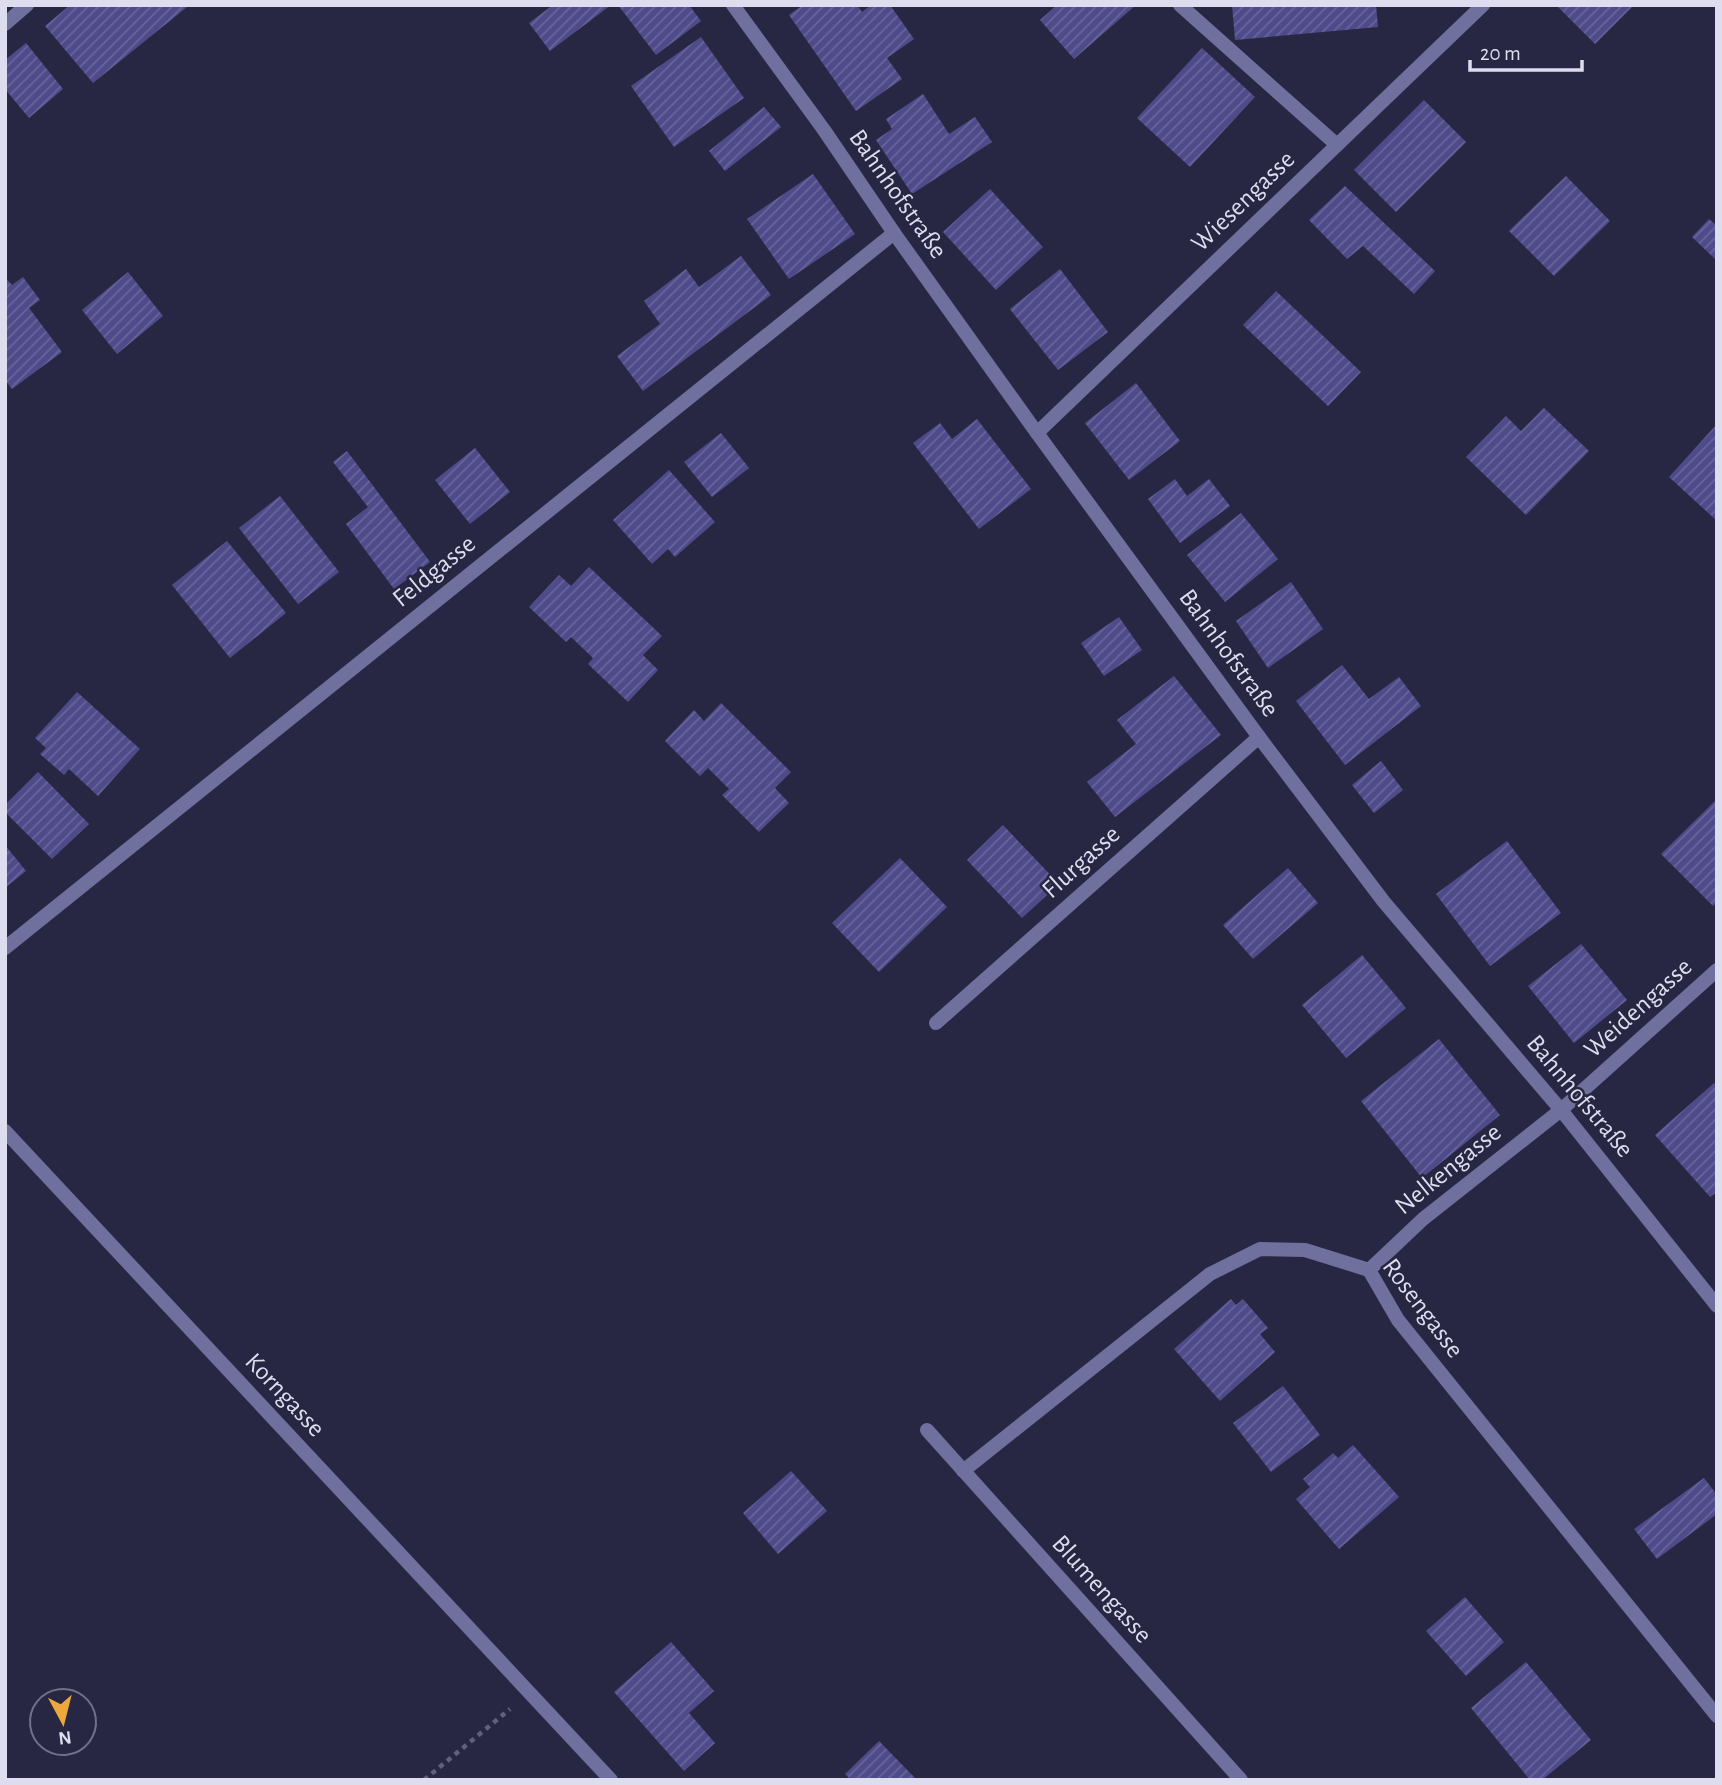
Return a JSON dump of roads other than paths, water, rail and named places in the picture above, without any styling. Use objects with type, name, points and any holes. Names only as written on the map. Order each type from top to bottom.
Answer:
[{"type":"street","points":[[5,24],[27,5]]},
{"type":"street","name":"Bahnhofstraße","points":[[733,5],[1037,433],[1259,737],[1384,902],[1561,1110],[1717,1306]]},
{"type":"street","points":[[1180,5],[1337,145]]},
{"type":"street","name":"Wiesengasse","points":[[1037,433],[1483,5]]},
{"type":"street","name":"Feldgasse","points":[[5,948],[894,233]]},
{"type":"street","name":"Flurgasse","points":[[936,1023],[1259,737]]},
{"type":"street","name":"Weidengasse","points":[[1561,1110],[1717,970]]},
{"type":"street","name":"Nelkengasse","points":[[1369,1270],[1423,1219],[1561,1110]]},
{"type":"street","name":"Korngasse","points":[[5,1131],[611,1780]]},
{"type":"street","name":"Rosengasse","points":[[963,1471],[1210,1274],[1260,1249],[1305,1250],[1369,1270],[1398,1320],[1717,1716]]},
{"type":"street","name":"Blumengasse","points":[[927,1430],[1241,1780]]}]
